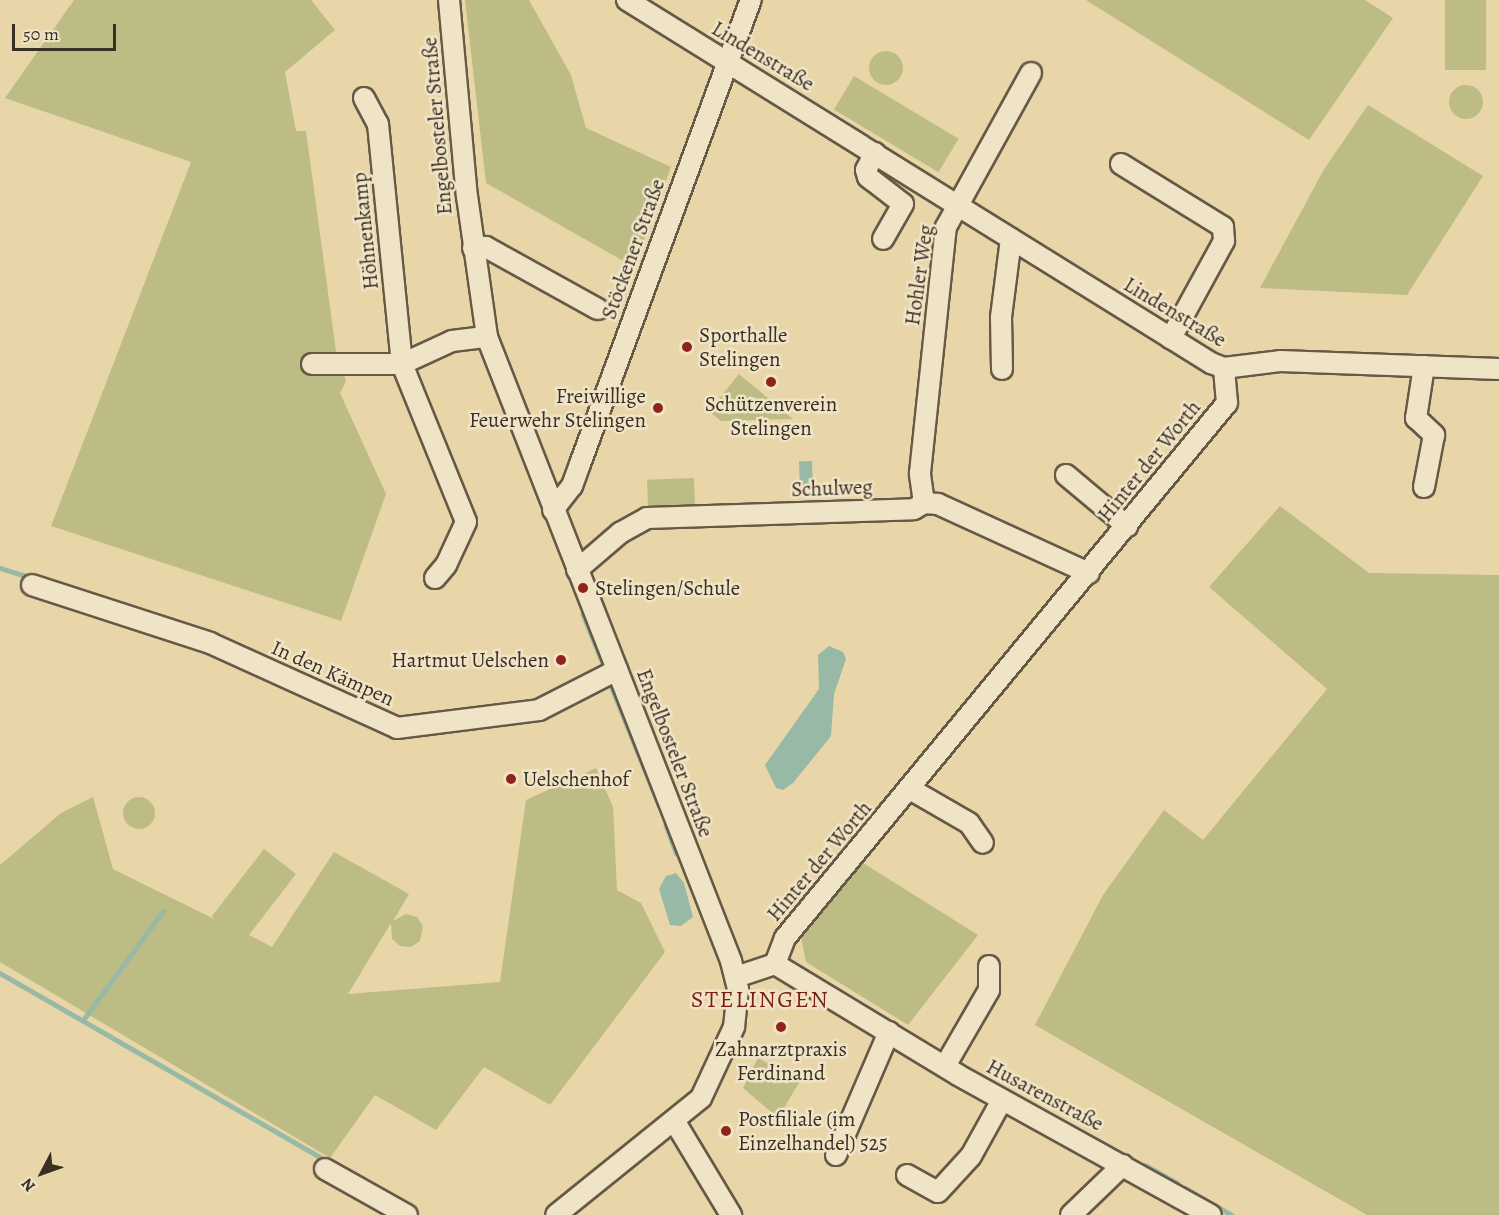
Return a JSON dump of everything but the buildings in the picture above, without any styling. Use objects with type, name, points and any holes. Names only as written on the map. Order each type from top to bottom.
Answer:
[{"type":"street","name":"Engelbosteler Straße","points":[[449,0],[473,248],[487,337],[736,977],[737,1014],[724,1054],[700,1098],[675,1122],[556,1215]]},
{"type":"street","name":"Lindenstraße","points":[[627,0],[1171,339],[1224,368]]},
{"type":"street","name":"Stöckener Straße","points":[[553,510],[572,486],[751,0]]},
{"type":"street","name":"Hohler Weg","points":[[924,503],[921,473],[946,227],[1031,73]]},
{"type":"street","name":"Höhnenkamp","points":[[364,98],[378,124],[402,364],[466,522],[446,565],[435,578]]},
{"type":"street","points":[[875,153],[866,170],[868,177],[903,204],[883,239]]},
{"type":"street","points":[[1121,164],[1223,227],[1224,241],[1171,339]]},
{"type":"street","points":[[1002,369],[1001,317],[1011,239]]},
{"type":"street","points":[[473,248],[486,247],[598,309]]},
{"type":"street","points":[[312,364],[402,364],[452,341],[487,337]]},
{"type":"street","points":[[1224,368],[1280,362],[1499,369]]},
{"type":"street","points":[[1424,366],[1416,418],[1434,435],[1425,487]]},
{"type":"street","name":"Hinter der Worth","points":[[775,964],[785,938],[1089,573],[1227,403],[1224,368]]},
{"type":"street","points":[[1066,475],[1127,526]]},
{"type":"street","name":"Schulweg","points":[[577,570],[620,533],[647,518],[914,509],[924,503],[938,504],[1089,573]]},
{"type":"street","name":"In den Kämpen","points":[[32,585],[210,643],[397,728],[539,710],[617,670]]},
{"type":"street","points":[[910,789],[969,823],[983,843]]},
{"type":"street","points":[[736,977],[775,964]]},
{"type":"street","name":"Husarenstraße","points":[[775,964],[1002,1100],[1211,1215]]},
{"type":"street","points":[[945,1066],[989,990],[989,966]]},
{"type":"street","points":[[836,1155],[889,1032]]},
{"type":"street","points":[[907,1174],[938,1192],[971,1156],[1002,1100]]},
{"type":"street","points":[[675,1122],[732,1215]]},
{"type":"street","points":[[1071,1215],[1123,1165]]},
{"type":"street","points":[[325,1169],[407,1215]]},
{"type":"green space","points":[[74,0],[311,0],[335,30],[285,72],[296,131],[306,131],[336,351],[346,381],[340,393],[386,494],[341,621],[51,526],[191,162],[5,98]]},
{"type":"green space","points":[[465,0],[529,0],[571,75],[586,128],[671,167],[634,267],[486,183]]},
{"type":"green space","points":[[1086,0],[1365,0],[1393,18],[1309,140]]},
{"type":"green space","points":[[1445,0],[1486,0],[1486,70],[1445,70]]},
{"type":"green space","points":[[886,51],[898,56],[903,68],[898,80],[886,85],[874,80],[869,68],[874,56]]},
{"type":"green space","points":[[854,76],[959,139],[938,172],[834,109]]},
{"type":"green space","points":[[1466,85],[1478,90],[1483,102],[1478,114],[1466,119],[1454,114],[1449,102],[1454,90]]},
{"type":"green space","points":[[1368,105],[1483,176],[1407,295],[1260,288],[1323,171]]},
{"type":"green space","points":[[739,374],[793,419],[721,421],[709,411]]},
{"type":"green space","points":[[694,478],[695,508],[648,510],[647,480]]},
{"type":"green space","points":[[1280,506],[1369,573],[1499,575],[1499,1215],[1367,1215],[1035,1025],[1103,895],[1164,810],[1203,840],[1327,689],[1209,587]]},
{"type":"green space","points":[[596,768],[613,807],[617,890],[641,903],[665,952],[550,1105],[484,1067],[436,1130],[375,1095],[330,1158],[0,962],[0,865],[61,813],[93,797],[113,869],[214,919],[212,916],[264,849],[296,874],[249,935],[272,947],[334,852],[409,894],[393,921],[406,914],[417,917],[423,926],[420,941],[411,947],[400,946],[392,939],[391,923],[348,994],[500,982],[526,800]]},
{"type":"green space","points":[[139,797],[150,802],[155,813],[150,824],[139,829],[128,824],[123,813],[128,802]]},
{"type":"green space","points":[[863,863],[978,935],[908,1025],[806,962],[801,938]]},
{"type":"green space","points":[[758,1058],[800,1081],[778,1118],[743,1088]]},
{"type":"shaded area","points":[[799,461],[812,461],[813,487],[800,487]]},
{"type":"shaded area","points":[[829,646],[843,652],[846,659],[834,694],[831,736],[793,783],[783,790],[776,788],[765,765],[819,689],[818,655]]},
{"type":"shaded area","points":[[676,873],[684,883],[693,917],[681,926],[670,925],[659,889],[666,876]]},
{"type":"waterway","points":[[0,568],[32,578]]},
{"type":"waterway","points":[[583,614],[602,661]]},
{"type":"waterway","points":[[610,683],[659,805]]},
{"type":"waterway","points":[[666,825],[676,853]]},
{"type":"waterway","points":[[83,1020],[163,911]]},
{"type":"waterway","points":[[0,973],[329,1162]]},
{"type":"waterway","points":[[1145,1165],[1177,1183]]},
{"type":"waterway","points":[[1185,1188],[1232,1215]]},
{"type":"place","name":"Sporthalle Stelingen","points":[[687,347]]},
{"type":"place","name":"Schützenverein Stelingen","points":[[771,382]]},
{"type":"place","name":"Freiwillige Feuerwehr Stelingen","points":[[658,408]]},
{"type":"place","name":"Stelingen/Schule","points":[[583,588]]},
{"type":"place","name":"Hartmut Uelschen","points":[[561,660]]},
{"type":"place","name":"Uelschenhof","points":[[511,779]]},
{"type":"place","name":"Zahnarztpraxis Ferdinand","points":[[781,1027]]},
{"type":"place","name":"Postfiliale (im Einzelhandel) 525","points":[[726,1131]]},
{"type":"district","name":"STELINGEN","points":[[760,1000]]}]
